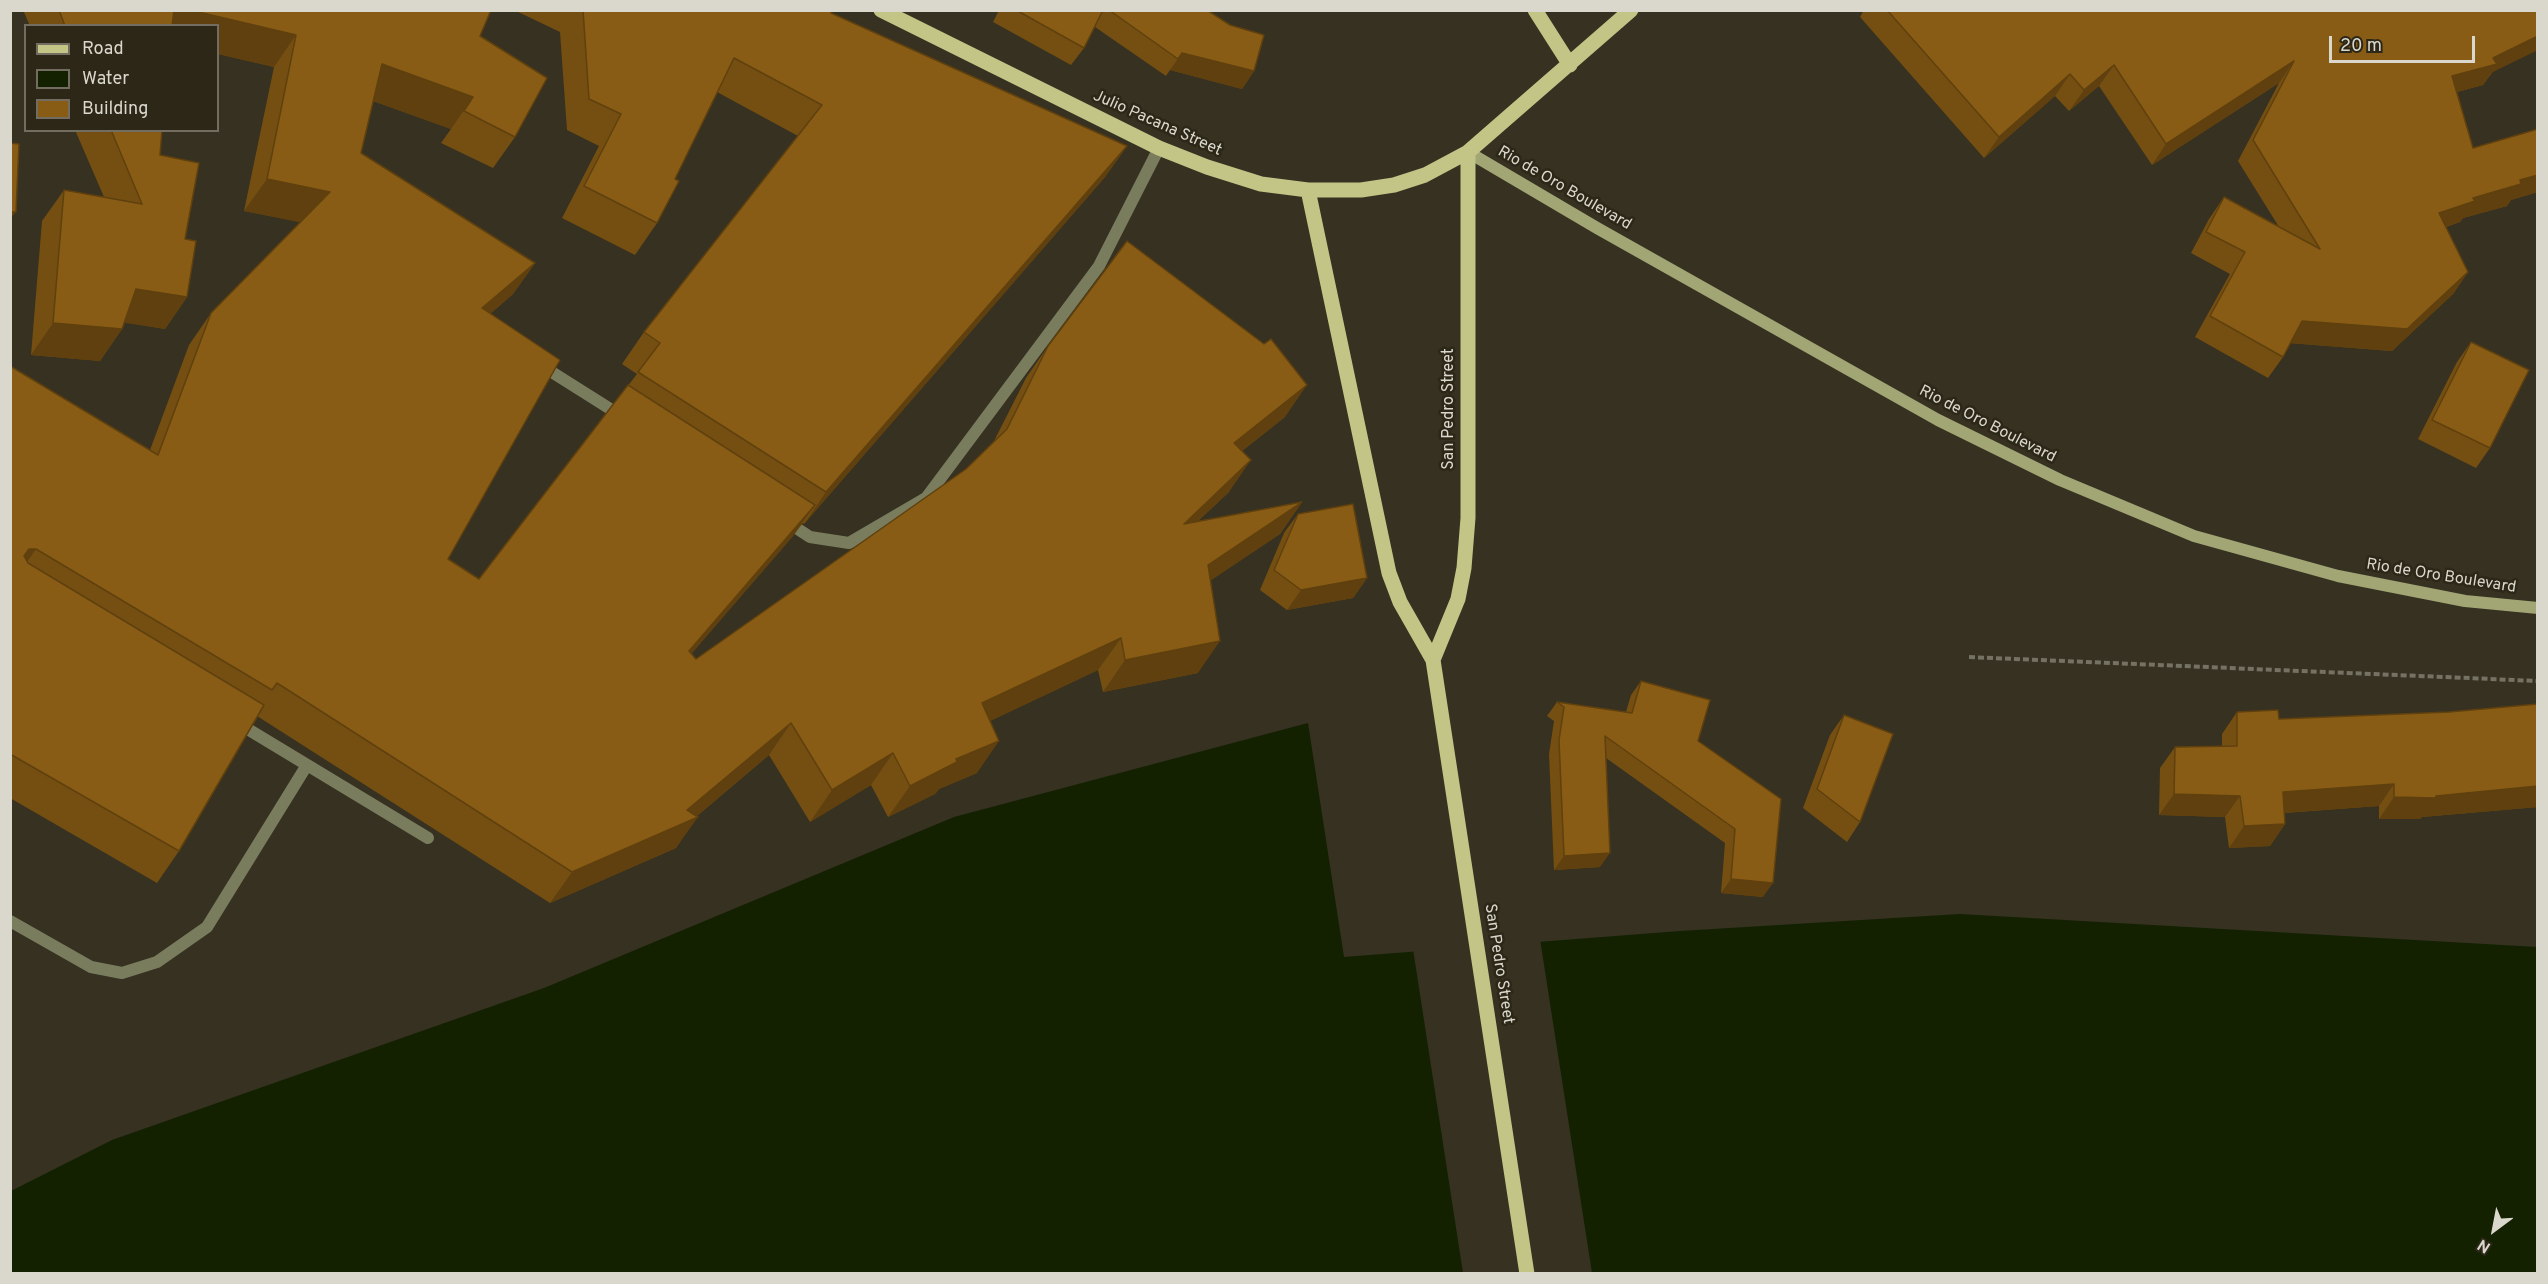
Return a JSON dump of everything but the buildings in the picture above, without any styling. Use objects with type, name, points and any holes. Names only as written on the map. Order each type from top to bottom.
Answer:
[{"type":"main road","name":"Julio Pacana Street","points":[[881,10],[1159,148],[1207,167],[1261,184],[1308,190],[1361,190],[1394,185],[1425,175],[1468,152],[1631,10]]},
{"type":"main road","points":[[1535,10],[1570,65]]},
{"type":"main road","name":"Rio de Oro Boulevard","points":[[1468,152],[1597,228],[1938,420],[2060,480],[2194,536],[2338,576],[2465,601],[2538,608]]},
{"type":"main road","name":"San Pedro Street","points":[[1433,660],[1458,599],[1464,568],[1468,518],[1468,152]]},
{"type":"main road","name":"San Pedro Street","points":[[1308,190],[1389,573],[1400,602],[1433,660],[1527,1274]]},
{"type":"lane","points":[[771,512],[810,537],[849,543],[926,498],[1099,266],[1159,148]]},
{"type":"lane","points":[[524,354],[633,423]]},
{"type":"lane","points":[[225,715],[428,838]]},
{"type":"lane","points":[[10,921],[91,967],[122,973],[157,962],[207,927],[307,765]]},
{"type":"path","points":[[1969,657],[2538,681]]},
{"type":"water","points":[[1308,723],[1344,957],[1680,931],[1960,914],[2537,947],[2537,1273],[11,1274],[11,1191],[112,1140],[544,988],[954,817]]},
{"type":"pier","points":[[1540,939],[1592,1273],[1463,1273],[1413,949]]}]
